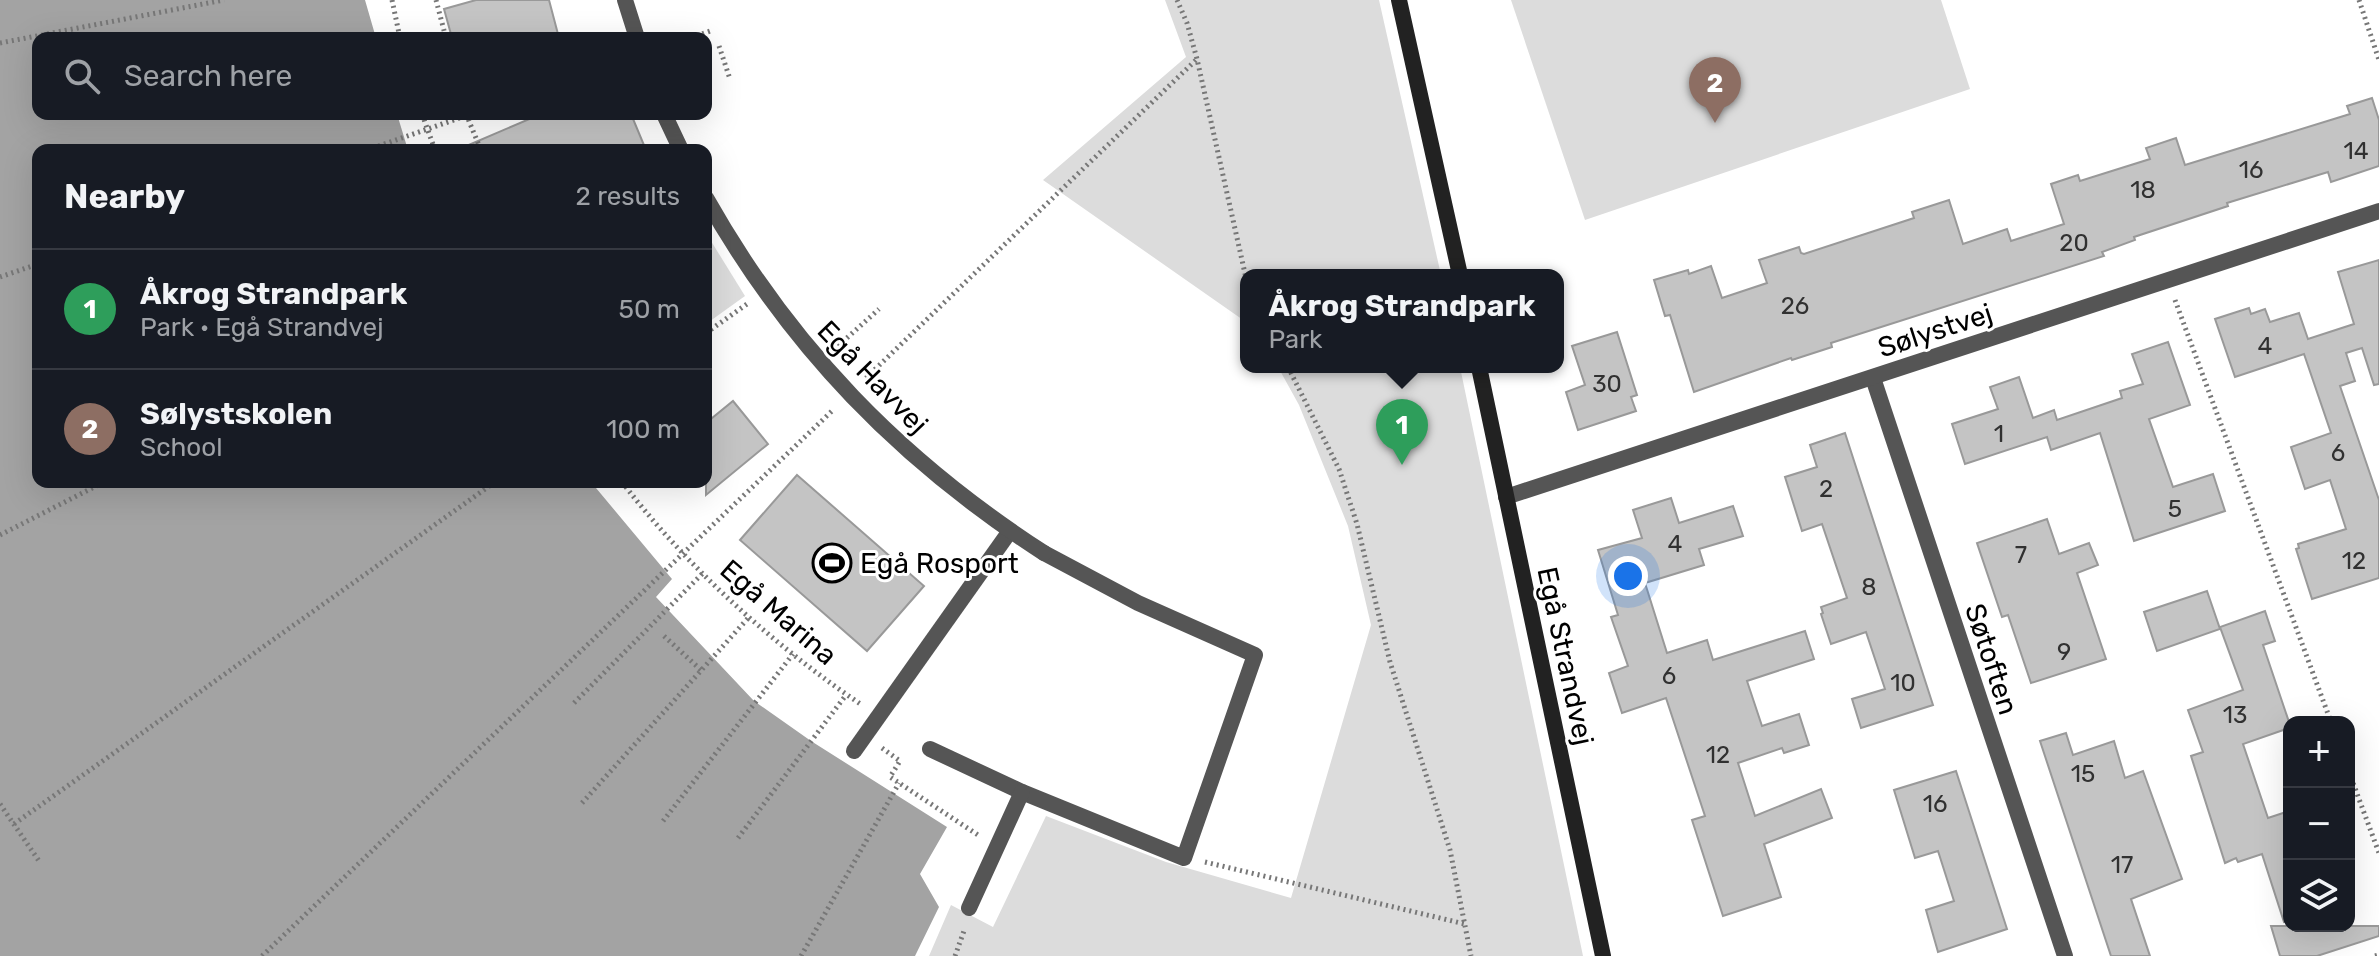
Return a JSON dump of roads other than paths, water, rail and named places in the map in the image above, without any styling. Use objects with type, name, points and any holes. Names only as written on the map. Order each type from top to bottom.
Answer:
[{"type":"street","points":[[625,0],[635,32]]},
{"type":"street","points":[[1399,0],[1459,269]]},
{"type":"street","points":[[667,120],[678,144]]},
{"type":"street","name":"Egå Havvej","points":[[712,209],[764,292],[820,363],[848,395],[952,489],[1044,553],[1138,603],[1255,655],[1184,858],[1022,792]]},
{"type":"street","name":"Sølystvej","points":[[1506,497],[2379,211]]},
{"type":"street","name":"Egå Strandvej","points":[[1480,373],[1603,956]]},
{"type":"street","name":"Søtoften","points":[[1873,378],[2065,956]]},
{"type":"street","points":[[854,751],[1010,531]]},
{"type":"street","points":[[930,749],[1022,792],[969,908]]},
{"type":"place","name":"Sølystskolen","points":[[1715,123]]},
{"type":"place","name":"Åkrog Strandpark","points":[[1402,465]]},
{"type":"place","name":"Egå Rosport","points":[[832,563]]}]
